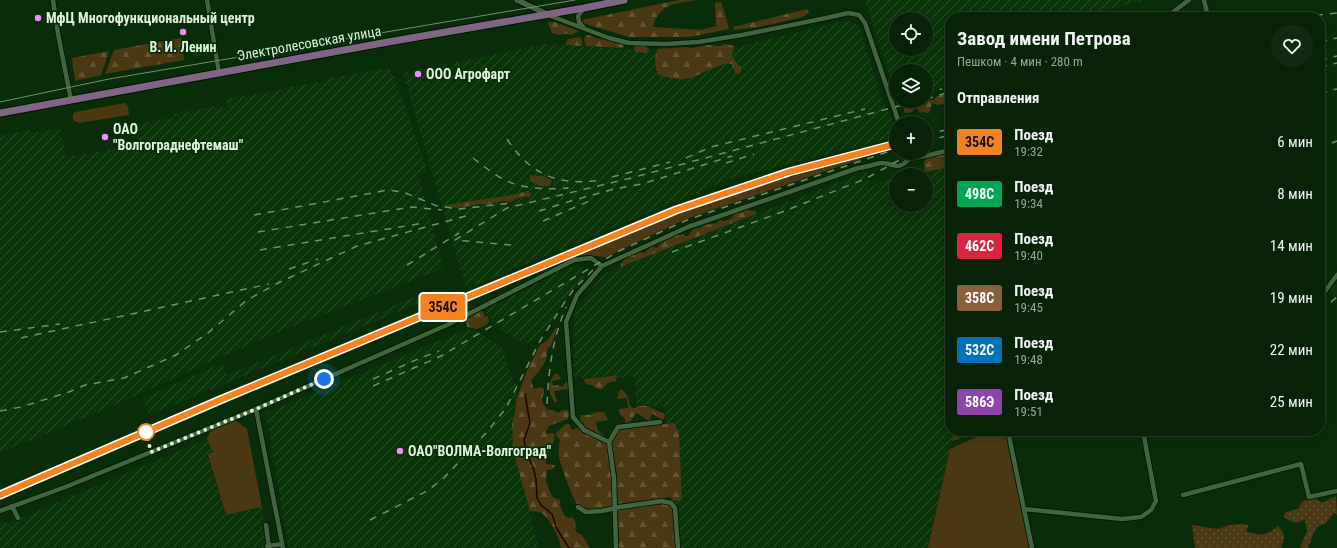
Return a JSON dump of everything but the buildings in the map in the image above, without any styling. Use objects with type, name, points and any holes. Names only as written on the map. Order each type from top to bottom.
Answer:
[{"type":"main road","name":"Электролесовская улица","points":[[0,113],[624,0]]},
{"type":"street","points":[[53,0],[71,100]]},
{"type":"street","points":[[206,0],[219,73]]},
{"type":"street","points":[[517,0],[547,14],[609,38],[629,43],[698,42],[742,35],[848,13],[859,15],[865,23],[897,116]]},
{"type":"street","points":[[1173,12],[1189,0]]},
{"type":"street","points":[[1204,0],[1207,12]]},
{"type":"street","points":[[584,8],[578,16],[579,22],[584,28]]},
{"type":"street","points":[[933,154],[945,151]]},
{"type":"street","points":[[609,442],[584,430],[573,417],[566,322],[577,295],[602,266],[688,227],[858,168],[882,163],[894,167],[904,165],[907,160]]},
{"type":"street","points":[[0,511],[68,486],[256,409],[447,325],[574,260],[591,258],[602,266]]},
{"type":"street","points":[[1325,291],[1337,275]]},
{"type":"street","points":[[256,409],[282,546],[268,547],[266,525]]},
{"type":"street","points":[[616,548],[614,478],[609,442],[618,428],[660,422]]},
{"type":"street","points":[[1009,436],[1032,548]]},
{"type":"street","points":[[1024,509],[1122,520],[1141,517],[1151,510],[1156,501],[1144,436]]},
{"type":"street","points":[[1183,495],[1301,464],[1309,497],[1337,491]]},
{"type":"street","points":[[578,507],[586,512],[602,511],[662,501],[671,503],[675,508],[678,548]]},
{"type":"street","points":[[12,506],[18,518]]},
{"type":"shaded area","points":[[865,0],[1146,0],[1097,12],[945,12],[945,85],[933,89],[933,64],[889,64],[889,73]]},
{"type":"shaded area","points":[[847,20],[859,26],[883,102],[891,116],[889,116],[889,139],[733,178],[466,289],[403,73],[544,44],[708,54]]},
{"type":"shaded area","points":[[387,68],[392,71],[428,172],[418,175],[443,264],[441,269],[276,333],[124,401],[0,453],[0,136],[28,130],[31,133],[60,129],[66,157],[134,146],[132,125],[174,117],[173,114],[218,106],[218,108],[227,107],[226,99]]},
{"type":"shaded area","points":[[945,156],[945,436],[953,436],[928,548],[680,548],[665,407],[637,406],[634,377],[574,378],[573,344],[575,311],[603,274],[867,171],[870,188],[880,181],[889,179],[889,212],[933,212],[933,168],[927,168],[925,161]]},
{"type":"shaded area","points":[[577,266],[584,269],[584,277],[567,296],[539,339],[527,343],[517,340],[495,325],[487,313],[486,309],[561,270]]},
{"type":"shaded area","points":[[1337,279],[1337,297],[1329,292]]},
{"type":"shaded area","points":[[424,293],[427,300],[149,415],[143,398],[222,363],[227,375]]},
{"type":"shaded area","points":[[474,329],[502,348],[517,392],[512,422],[513,450],[525,490],[538,548],[288,548],[266,413],[460,332]]},
{"type":"shaded area","points":[[207,439],[213,452],[208,454],[226,515],[262,507],[268,548],[0,548],[0,523],[9,523]]},
{"type":"green space","points":[[679,0],[696,0],[675,4],[664,9],[659,13],[653,27],[701,30],[716,26],[715,3],[721,2],[729,29],[689,37],[629,37],[582,23],[582,20]]},
{"type":"green space","points":[[807,9],[809,12],[803,17],[759,27],[734,30],[733,27]]},
{"type":"green space","points":[[555,22],[579,31],[571,35],[555,34],[552,33],[548,23]]},
{"type":"green space","points":[[589,35],[599,39],[610,40],[618,44],[624,44],[623,48],[586,46],[584,39]]},
{"type":"green space","points":[[579,37],[582,40],[582,46],[565,45],[568,39]]},
{"type":"green space","points":[[181,38],[184,60],[105,74],[114,50]]},
{"type":"green space","points":[[725,44],[734,46],[732,56],[738,65],[741,66],[741,72],[738,74],[735,73],[732,64],[728,63],[696,76],[684,79],[659,75],[657,73],[655,62],[658,49],[685,47],[692,48],[707,45],[720,46]]},
{"type":"green space","points":[[644,45],[649,49],[646,53],[636,52],[634,50],[635,46]]},
{"type":"green space","points":[[109,51],[101,75],[75,81],[72,58]]},
{"type":"green space","points":[[945,93],[945,103],[938,105],[933,103],[933,99]]},
{"type":"green space","points":[[125,103],[128,106],[129,115],[79,123],[73,120],[73,114],[75,112]]},
{"type":"green space","points":[[904,108],[917,108],[912,112],[904,112]]},
{"type":"green space","points":[[917,108],[930,108],[929,113],[920,113]]},
{"type":"green space","points":[[889,148],[889,149],[686,219],[606,257],[581,255],[571,258],[569,254],[738,192]]},
{"type":"green space","points":[[945,152],[945,168],[933,170],[933,168],[925,168],[925,160],[933,160],[933,156]]},
{"type":"green space","points":[[530,175],[546,177],[552,181],[549,186],[540,186],[530,181]]},
{"type":"green space","points":[[527,191],[532,194],[529,197],[522,196],[510,202],[505,201],[491,204],[478,204],[459,208],[445,206],[507,196]]},
{"type":"green space","points":[[746,210],[756,211],[756,214],[620,267],[623,261],[628,257],[639,252],[644,253],[652,246],[657,248],[663,240],[684,234],[685,236],[688,236],[693,229],[700,228],[704,225],[717,223],[719,220],[729,220],[737,212],[741,213]]},
{"type":"green space","points":[[479,311],[483,311],[485,317],[488,316],[489,321],[486,325],[477,329],[467,327],[466,320]]},
{"type":"green space","points":[[557,328],[551,346],[547,349],[546,359],[540,370],[531,381],[534,389],[540,387],[544,389],[542,402],[548,410],[553,410],[558,413],[564,410],[569,412],[568,419],[549,426],[546,432],[547,434],[553,433],[554,442],[549,451],[546,464],[555,466],[553,469],[547,470],[546,482],[552,496],[560,500],[560,505],[564,516],[568,518],[572,517],[574,519],[576,532],[582,535],[590,548],[561,548],[559,539],[547,518],[539,512],[530,511],[513,450],[512,422],[516,400],[527,371],[540,345],[548,340]]},
{"type":"green space","points":[[555,374],[558,374],[561,379],[552,381],[553,386],[558,385],[562,387],[567,381],[569,382],[568,389],[554,391],[557,402],[552,399],[549,388],[551,380]]},
{"type":"green space","points":[[617,376],[616,381],[608,383],[601,390],[588,385],[585,383],[584,379]]},
{"type":"green space","points":[[620,389],[627,396],[630,406],[636,408],[637,406],[647,406],[665,414],[664,419],[662,420],[653,414],[648,421],[636,413],[630,422],[625,423],[625,419],[619,413],[619,409],[628,408],[627,398],[617,399]]},
{"type":"green space","points":[[597,412],[604,412],[608,420],[596,422],[599,431],[606,437],[609,447],[612,473],[612,506],[600,509],[587,509],[579,506],[574,499],[559,458],[560,440],[555,434],[566,424],[569,424],[572,430],[577,428],[581,429],[584,427],[584,424],[580,420],[581,415],[588,415]]},
{"type":"green space","points":[[235,420],[247,429],[262,507],[226,515],[208,454],[213,452],[207,439],[211,430]]},
{"type":"green space","points":[[674,423],[679,432],[682,500],[672,501],[671,497],[617,504],[617,475],[611,441],[620,429]]},
{"type":"green space","points":[[953,436],[964,436],[959,439],[952,441]]},
{"type":"green space","points":[[978,436],[1006,436],[1029,548],[928,548],[950,449]]},
{"type":"green space","points":[[1336,496],[1337,515],[1334,513],[1325,524],[1318,526],[1308,548],[1300,548],[1307,531],[1305,519],[1299,522],[1293,522],[1283,516],[1286,512],[1298,509],[1301,503],[1305,500],[1317,499],[1320,502],[1324,502]]},
{"type":"green space","points":[[662,503],[670,505],[673,511],[676,548],[619,548],[618,509]]},
{"type":"green space","points":[[1192,525],[1218,529],[1229,525],[1249,525],[1246,531],[1255,534],[1267,533],[1278,526],[1284,536],[1281,548],[1195,548]]},
{"type":"waterway","points":[[525,394],[530,423],[524,440],[527,453],[534,470],[537,498],[541,505],[552,514],[557,529],[569,548]]},
{"type":"tram line","points":[[0,102],[109,79],[575,0]]},
{"type":"railway","points":[[1325,14],[1337,13]]},
{"type":"railway","points":[[1325,41],[1337,38]]},
{"type":"railway","points":[[1325,59],[1337,56]]},
{"type":"railway","points":[[1325,66],[1337,63]]},
{"type":"railway","points":[[933,91],[942,89]]},
{"type":"railway","points":[[1325,92],[1337,89]]},
{"type":"railway","points":[[933,97],[945,93]]},
{"type":"railway","points":[[511,245],[455,240],[507,208],[631,178],[891,108]]},
{"type":"railway","points":[[686,158],[711,147],[865,109]]},
{"type":"railway","points":[[933,133],[945,130]]},
{"type":"railway","points":[[933,139],[945,136]]},
{"type":"railway","points":[[507,139],[526,162],[548,176],[560,180],[573,181],[588,182],[603,180]]},
{"type":"railway","points":[[1332,143],[1337,141]]},
{"type":"railway","points":[[0,495],[220,400],[676,210],[789,172],[889,146]]},
{"type":"railway","points":[[373,386],[441,356],[619,251],[687,220],[889,151]]},
{"type":"railway","points":[[726,163],[754,154]]},
{"type":"railway","points":[[539,211],[614,189],[642,184],[732,156]]},
{"type":"railway","points":[[473,158],[508,182],[525,187],[542,189],[568,188],[565,189]]},
{"type":"railway","points":[[672,252],[782,212],[865,179],[899,160]]},
{"type":"railway","points":[[612,177],[670,162]]},
{"type":"railway","points":[[254,215],[388,190],[403,192],[437,206],[459,209],[511,203]]},
{"type":"railway","points":[[543,221],[594,199]]},
{"type":"railway","points":[[258,232],[412,207],[442,210]]},
{"type":"railway","points":[[0,411],[21,407],[69,392],[85,385],[124,378],[176,355],[208,333],[247,300],[278,283],[357,246],[473,214]]},
{"type":"railway","points":[[260,250],[424,223]]},
{"type":"railway","points":[[407,265],[459,233]]},
{"type":"railway","points":[[289,269],[318,259]]},
{"type":"railway","points":[[370,520],[427,491],[444,478],[486,433],[506,408],[540,341],[566,300],[574,289],[593,270]]},
{"type":"railway","points":[[21,338],[269,284]]},
{"type":"railway","points":[[1325,307],[1337,297]]},
{"type":"railway","points":[[547,404],[554,343],[566,307]]},
{"type":"railway","points":[[0,332],[60,324]]},
{"type":"railway","points":[[373,379],[439,351]]},
{"type":"train","name":"354С","points":[[0,495],[220,400],[676,210],[789,172],[889,146]]},
{"type":"place","name":"МфЦ Многофункциональный центр","points":[[38,18]]},
{"type":"place","name":"В. И. Ленин","points":[[183,32]]},
{"type":"place","name":"ООО Агрофарт","points":[[418,74]]},
{"type":"place","name":"ОАО \"Волгограднефтемаш\"","points":[[105,137]]},
{"type":"place","name":"ОАО\"ВОЛМА-Волгоград\"","points":[[400,451]]},
{"type":"route","points":[[146,432],[151,452],[256,409],[324,379]]}]
